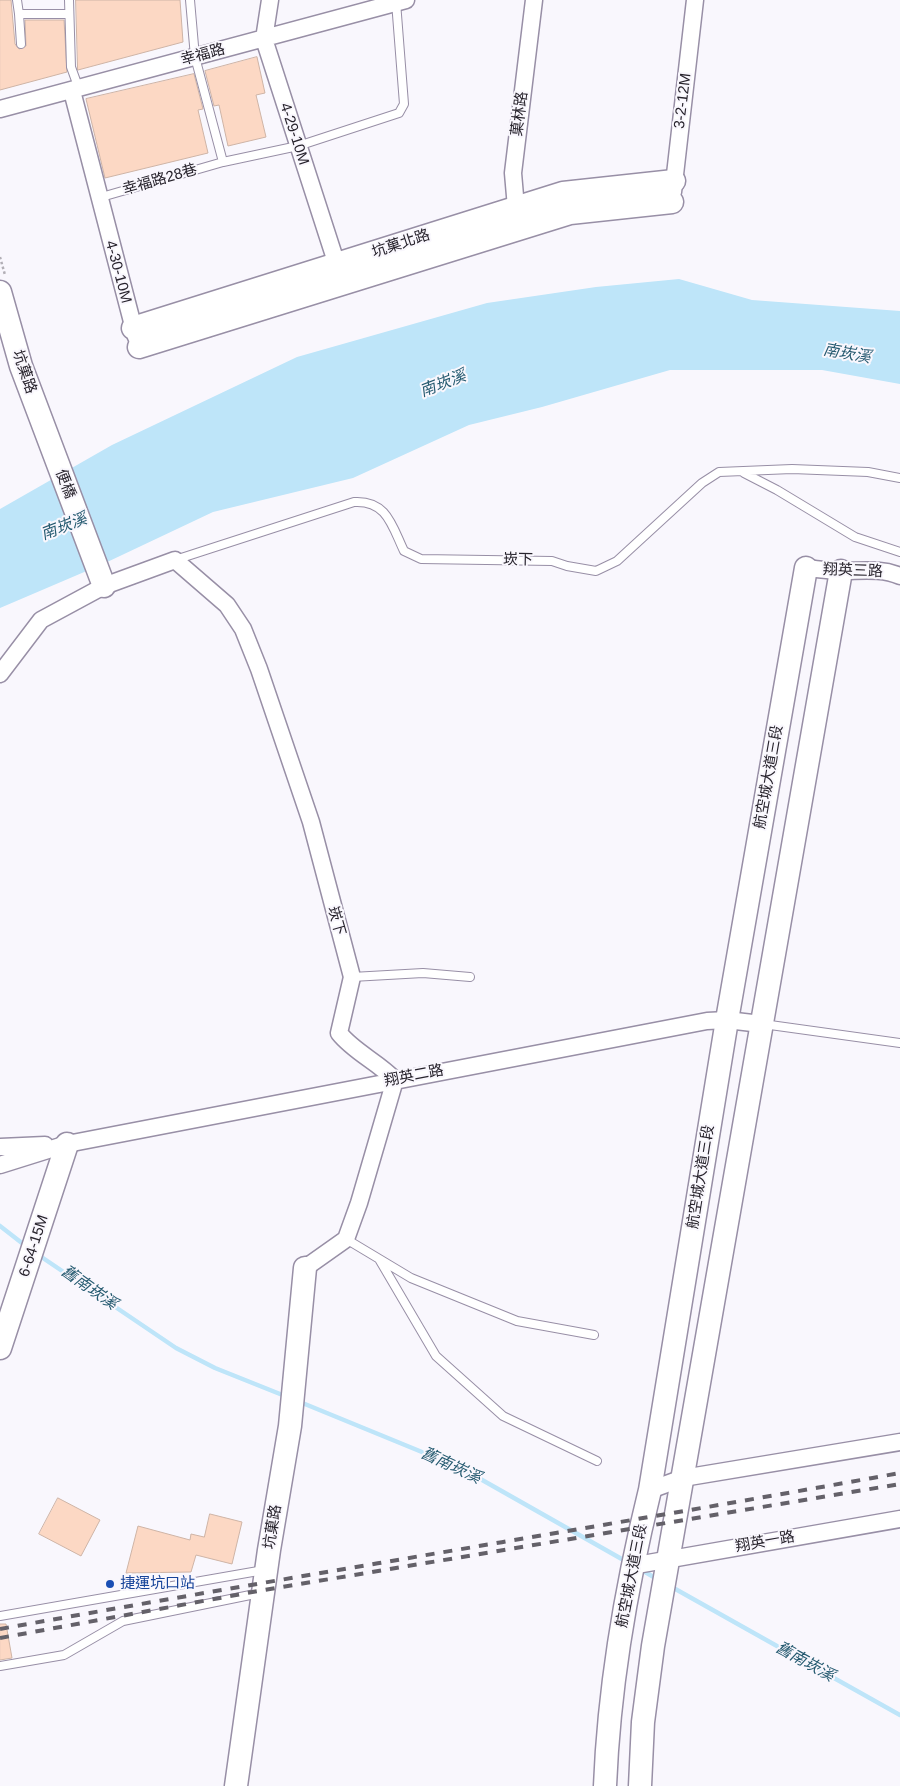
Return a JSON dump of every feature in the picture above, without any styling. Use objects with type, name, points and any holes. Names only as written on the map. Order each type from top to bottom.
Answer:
[{"type":"street","name":"4-29-10M","points":[[270,0],[264,39],[337,265]]},
{"type":"street","name":"菓林路","points":[[517,217],[513,173],[534,0]]},
{"type":"street","name":"3-2-12M","points":[[673,192],[694,0]]},
{"type":"street","name":"幸福路","points":[[0,109],[76,90],[399,1]]},
{"type":"street","points":[[76,90],[98,198]]},
{"type":"street","name":"坑菓北路","points":[[136,337],[337,265],[517,217],[570,213],[673,192]]},
{"type":"street","name":"4-30-10M","points":[[98,198],[136,337]]},
{"type":"street","name":"坑菓北路","points":[[136,337],[517,217]]},
{"type":"street","name":"坑菓路","points":[[0,292],[21,366],[42,424]]},
{"type":"street","name":"便橋","points":[[42,424],[101,579]]},
{"type":"street","name":"崁下","points":[[0,674],[41,620],[101,579],[175,560],[228,605],[243,629],[259,669],[311,822],[352,978],[339,1033],[346,1042],[384,1068],[395,1080]]},
{"type":"street","name":"翔英三路","points":[[806,568],[841,571],[865,569],[891,572],[900,576]]},
{"type":"street","name":"航空城大道三段","points":[[605,1786],[617,1658],[631,1566],[650,1490],[726,1020],[806,568]]},
{"type":"street","points":[[640,1786],[643,1722],[668,1558],[841,571]]},
{"type":"street","name":"翔英二路","points":[[0,1166],[67,1144],[707,1021],[726,1020],[761,1024]]},
{"type":"street","points":[[305,1268],[346,1239],[359,1203],[395,1080]]},
{"type":"street","name":"翔英二路","points":[[0,1147],[67,1144]]},
{"type":"street","name":"6-64-15M","points":[[0,1348],[67,1144]]},
{"type":"street","name":"坑菓路","points":[[236,1786],[266,1569],[290,1426],[305,1268]]},
{"type":"street","points":[[650,1490],[683,1478],[900,1442]]},
{"type":"street","name":"翔英一路","points":[[631,1566],[668,1558],[900,1519]]},
{"type":"lane","points":[[17,0],[21,44]]},
{"type":"lane","points":[[69,0],[71,67],[76,90]]},
{"type":"lane","points":[[190,0],[195,57],[223,162]]},
{"type":"lane","name":"幸福路28巷","points":[[98,198],[223,162],[298,146],[399,113],[404,104],[399,1]]},
{"type":"lane","points":[[19,14],[69,14]]},
{"type":"lane","name":"崁下","points":[[175,560],[354,502],[364,502],[380,508],[388,517],[404,551],[421,558],[552,561],[567,566],[596,571],[617,561],[708,479],[719,472],[792,469],[868,472],[900,478]]},
{"type":"lane","name":"崁下","points":[[743,472],[855,537],[900,552]]},
{"type":"lane","points":[[352,978],[424,973],[470,977]]},
{"type":"lane","points":[[761,1024],[900,1043]]},
{"type":"lane","points":[[346,1239],[411,1278],[517,1321],[594,1335]]},
{"type":"lane","points":[[379,1259],[436,1356],[503,1416],[597,1461]]},
{"type":"lane","points":[[0,1616],[266,1569]]},
{"type":"lane","points":[[0,1666],[64,1655],[123,1621],[263,1592]]},
{"type":"water","name":"南崁溪","points":[[679,279],[752,300],[900,311],[900,384],[822,370],[670,370],[542,407],[469,425],[353,478],[213,512],[103,564],[0,608],[0,509],[112,445],[297,357],[487,303],[596,287]]},
{"type":"building","points":[[0,0],[11,0],[15,44],[19,49],[26,46],[25,20],[64,20],[67,72],[0,90]]},
{"type":"building","points":[[76,0],[180,0],[183,42],[78,70]]},
{"type":"building","points":[[257,57],[265,93],[256,95],[266,137],[228,146],[219,105],[214,106],[205,71]]},
{"type":"building","points":[[194,74],[203,109],[198,110],[208,153],[105,178],[86,99]]},
{"type":"building","points":[[58,1498],[100,1520],[81,1556],[39,1534]]},
{"type":"building","points":[[210,1514],[242,1522],[232,1564],[196,1555],[191,1572],[126,1573],[138,1526],[190,1540],[191,1534],[204,1537]]},
{"type":"building","points":[[0,1624],[6,1624],[12,1658],[0,1660]]},
{"type":"waterway","name":"舊南崁溪","points":[[0,1226],[27,1247]]},
{"type":"waterway","name":"舊南崁溪","points":[[37,1254],[176,1348],[215,1368],[285,1396]]},
{"type":"waterway","name":"舊南崁溪","points":[[300,1402],[461,1468],[627,1562]]},
{"type":"waterway","name":"舊南崁溪","points":[[640,1569],[657,1579]]},
{"type":"waterway","name":"舊南崁溪","points":[[670,1586],[900,1715]]},
{"type":"railway","points":[[0,1629],[900,1473]]},
{"type":"railway","points":[[0,1638],[258,1591],[900,1484]]},
{"type":"place","name":"捷運坑口站","points":[[110,1584]]}]
